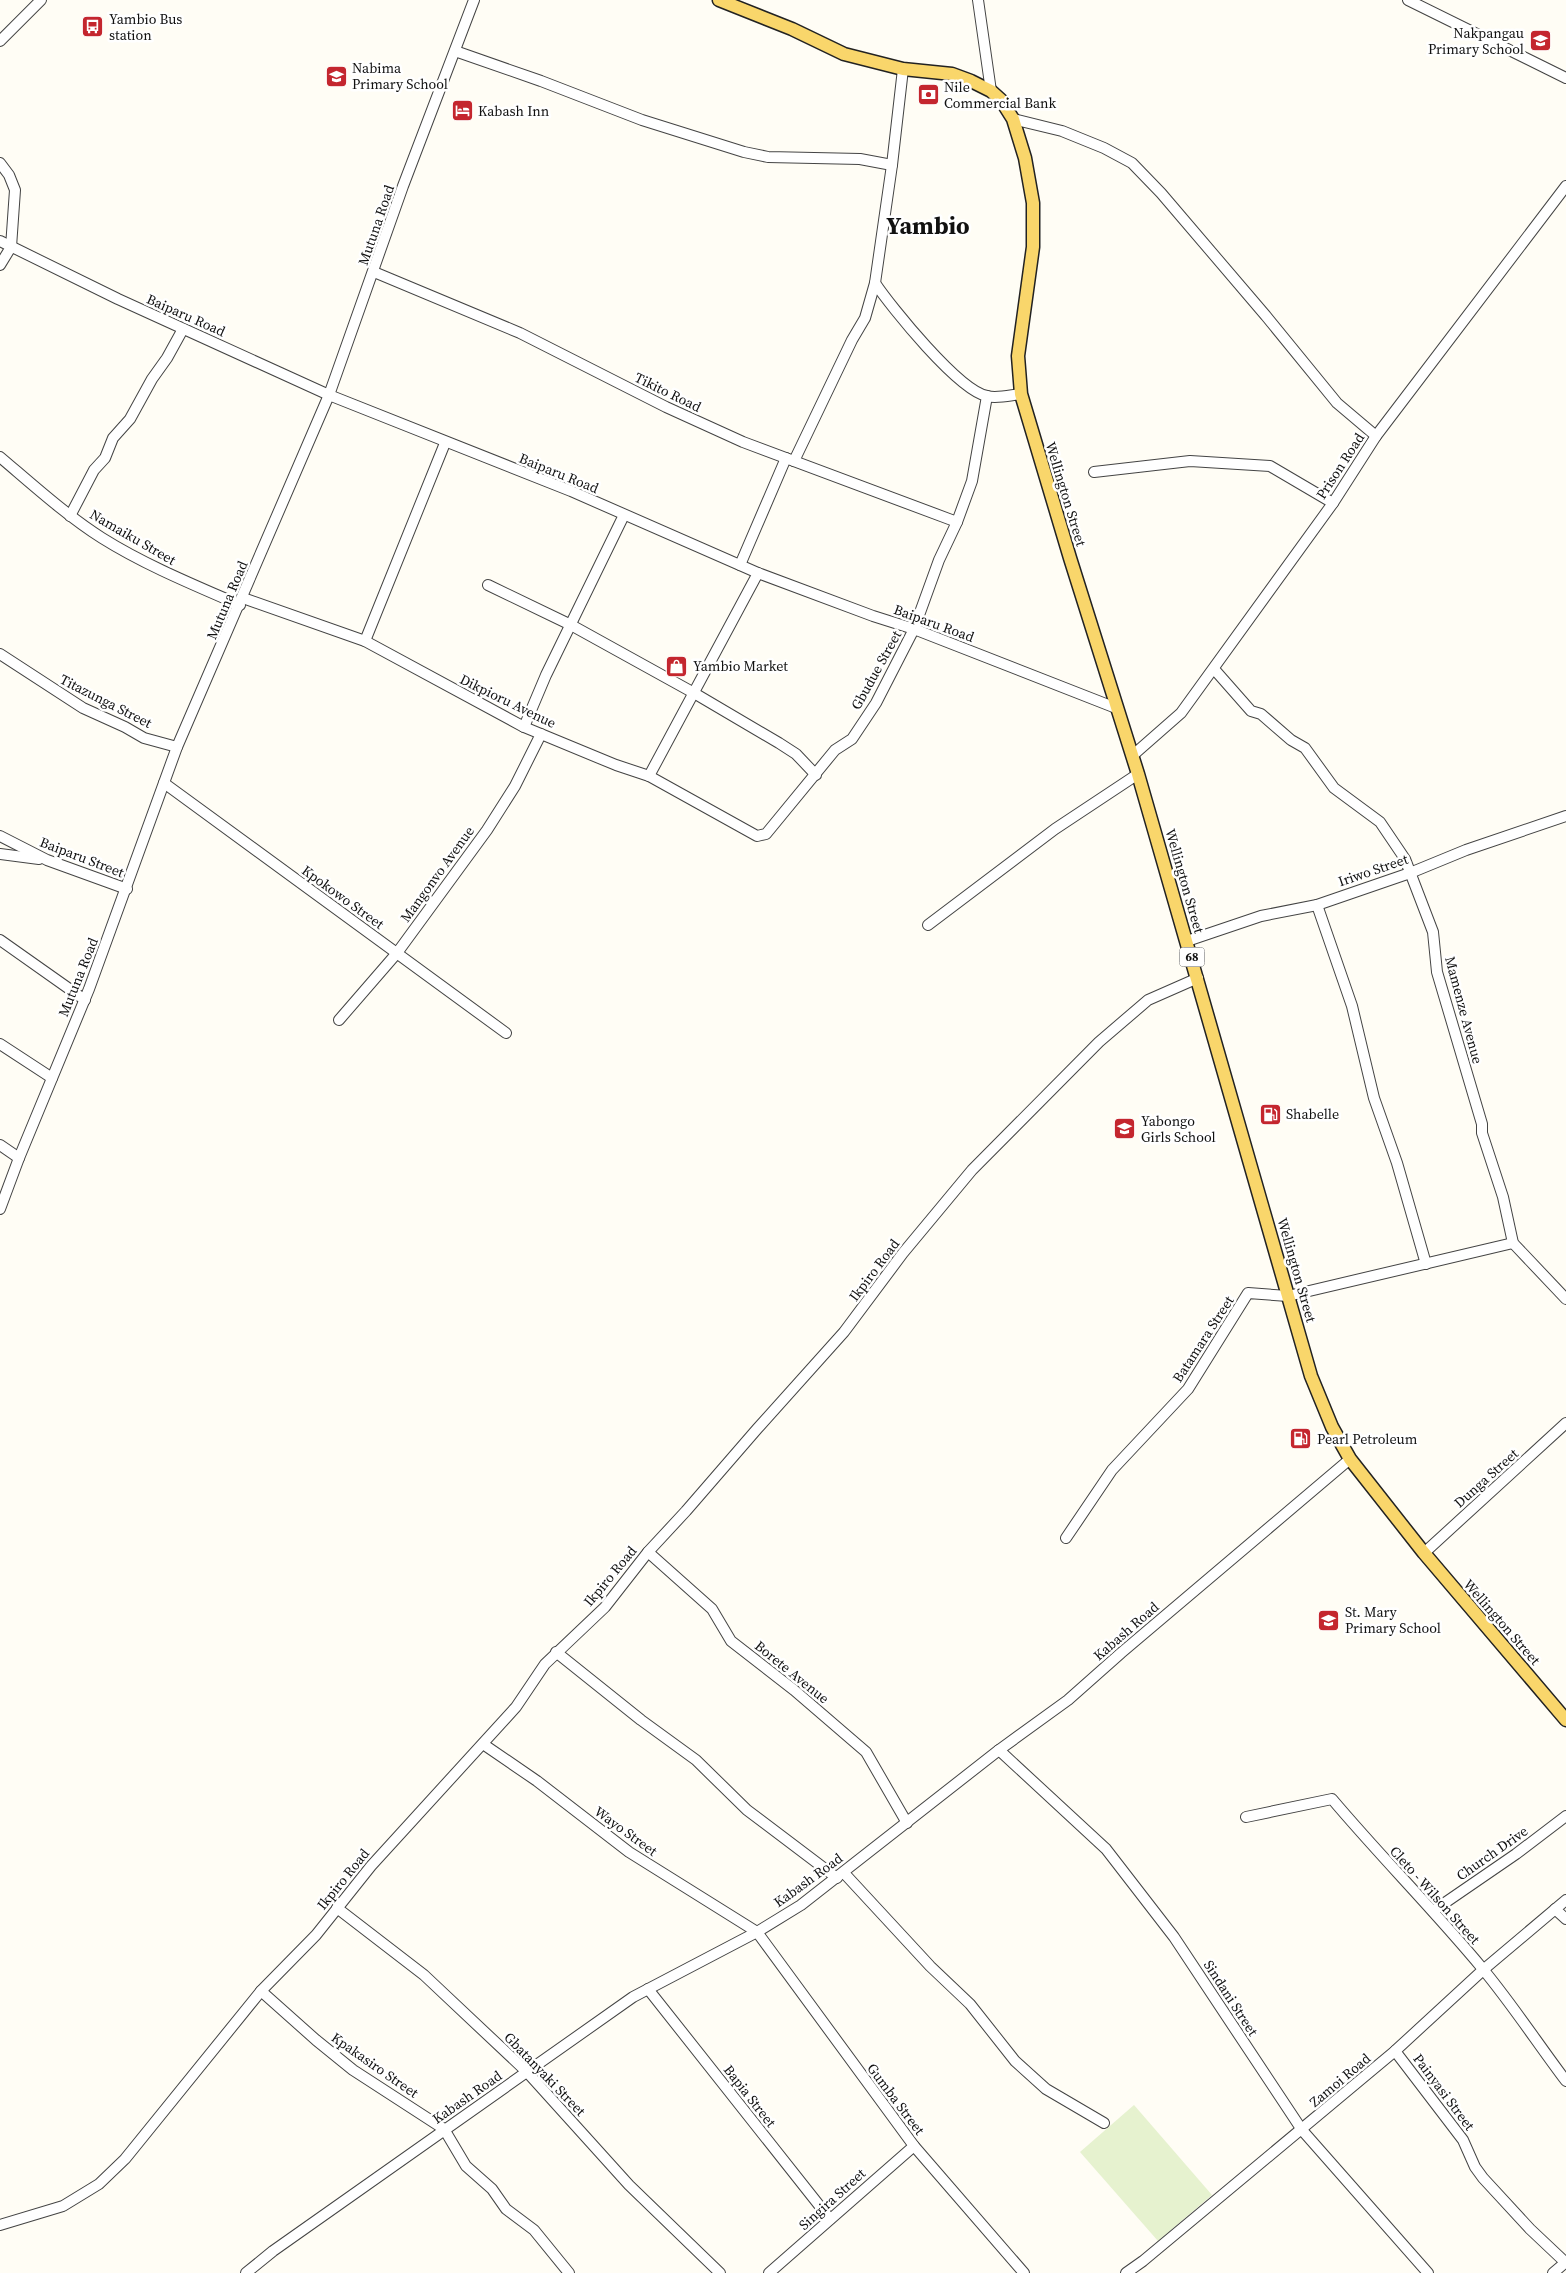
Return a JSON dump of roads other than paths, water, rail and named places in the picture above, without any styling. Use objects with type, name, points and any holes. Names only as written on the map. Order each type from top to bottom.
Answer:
[{"type":"main road","points":[[718,0],[792,29],[844,54],[903,69],[952,74],[991,91]]},
{"type":"main road","name":"Wellington Street","points":[[991,91],[1001,100],[1013,119],[1025,158],[1033,203],[1033,247],[1018,356],[1021,394],[1116,708],[1138,774],[1311,1376],[1332,1427],[1350,1459],[1424,1553],[1566,1720]]},
{"type":"street","points":[[0,41],[41,0]]},
{"type":"street","name":"Mutuna Road","points":[[0,1210],[19,1158],[85,1000],[127,889],[177,747],[242,602],[329,395],[403,186],[474,0]]},
{"type":"street","points":[[978,0],[991,91]]},
{"type":"street","points":[[1408,0],[1566,78]]},
{"type":"street","points":[[455,51],[541,81],[642,120],[744,152],[768,157],[860,160],[892,165]]},
{"type":"street","points":[[740,565],[790,460],[852,340],[866,318],[874,283],[892,165],[903,69]]},
{"type":"street","points":[[1013,119],[1062,132],[1104,148],[1132,163],[1167,200],[1337,403],[1376,436]]},
{"type":"street","points":[[0,163],[9,175],[15,190],[11,247],[0,265]]},
{"type":"street","name":"Prison Road","points":[[1132,756],[1181,713],[1333,503],[1376,436],[1566,186]]},
{"type":"street","name":"Baiparu Road","points":[[0,241],[182,329],[329,395],[445,443],[571,491],[624,516],[758,573],[873,616],[914,629],[1116,708]]},
{"type":"street","name":"Tikito Road","points":[[374,272],[520,333],[666,407],[790,460],[957,522]]},
{"type":"street","points":[[874,283],[954,375],[986,396],[1021,394]]},
{"type":"street","points":[[70,516],[94,470],[105,458],[113,438],[130,419],[152,378],[167,358],[182,329]]},
{"type":"street","name":"Gbudue Street","points":[[757,836],[766,834],[835,750],[852,739],[876,703],[914,629],[939,560],[957,522],[972,482],[986,396]]},
{"type":"street","points":[[365,641],[445,443]]},
{"type":"street","name":"Namaiku Street","points":[[0,457],[70,516],[103,538],[179,578],[242,602]]},
{"type":"street","points":[[1094,472],[1190,461],[1270,466],[1333,503]]},
{"type":"street","points":[[524,727],[539,691],[624,516]]},
{"type":"street","points":[[649,776],[758,573]]},
{"type":"street","points":[[488,585],[571,625],[694,693],[796,754],[816,775]]},
{"type":"street","name":"Dikpioru Avenue","points":[[242,602],[365,641],[524,727],[616,765],[649,776],[757,836]]},
{"type":"street","name":"Titazunga Street","points":[[0,654],[83,708],[144,738],[177,747]]},
{"type":"street","name":"Mamenze Avenue","points":[[1214,668],[1251,711],[1262,714],[1291,740],[1305,748],[1334,788],[1380,822],[1405,859],[1433,932],[1437,972],[1482,1124],[1482,1133],[1503,1197],[1513,1243]]},
{"type":"street","name":"Mangonvo Avenue","points":[[339,1020],[397,953],[486,830],[515,786],[541,734]]},
{"type":"street","points":[[928,925],[1055,829],[1138,774]]},
{"type":"street","name":"Kpokowo Street","points":[[164,783],[506,1033]]},
{"type":"street","name":"Iriwo Street","points":[[1187,941],[1261,916],[1317,904],[1410,873],[1466,850],[1566,816]]},
{"type":"street","name":"Baiparu Street","points":[[0,836],[47,860],[127,889]]},
{"type":"street","points":[[0,854],[47,860]]},
{"type":"street","points":[[1317,904],[1352,1006],[1374,1098],[1397,1163],[1426,1264]]},
{"type":"street","points":[[0,940],[85,1000]]},
{"type":"street","name":"Ikpiro Road","points":[[0,2225],[64,2206],[99,2184],[125,2159],[261,1991],[316,1935],[370,1866],[516,1707],[545,1664],[605,1607],[648,1552],[844,1332],[902,1253],[972,1170],[1098,1042],[1148,1000],[1198,978]]},
{"type":"street","points":[[0,1044],[52,1078]]},
{"type":"street","points":[[0,1145],[19,1158]]},
{"type":"street","points":[[1513,1243],[1566,1299]]},
{"type":"street","name":"Batamara Street","points":[[1066,1538],[1112,1470],[1188,1389],[1248,1293],[1288,1296],[1513,1243]]},
{"type":"street","name":"Dunga Street","points":[[1424,1553],[1566,1423]]},
{"type":"street","name":"Kabash Road","points":[[246,2273],[273,2251],[444,2129],[633,1997],[757,1932],[801,1905],[999,1750],[1068,1700],[1350,1459]]},
{"type":"street","name":"Borete Avenue","points":[[648,1552],[712,1609],[731,1640],[794,1690],[866,1752],[907,1823]]},
{"type":"street","points":[[556,1652],[641,1720],[696,1760],[746,1810],[841,1875],[970,2004],[1015,2061],[1046,2089],[1104,2123]]},
{"type":"street","name":"Wayo Street","points":[[483,1744],[537,1781],[629,1852],[757,1932]]},
{"type":"street","name":"Sindani Street","points":[[999,1750],[1106,1849],[1174,1937],[1302,2130],[1428,2273]]},
{"type":"street","name":"Cleto - Wilson Street","points":[[1246,1817],[1332,1799],[1371,1845],[1433,1911],[1483,1970],[1566,2081]]},
{"type":"street","name":"Church Drive","points":[[1433,1911],[1516,1854],[1566,1816]]},
{"type":"street","name":"Zamoi Road","points":[[1129,2272],[1395,2051],[1483,1970],[1566,1900]]},
{"type":"street","name":"Gbatanyaki Street","points":[[337,1908],[424,1974],[527,2072],[630,2185],[720,2273]]},
{"type":"street","points":[[1555,1909],[1566,1918]]},
{"type":"street","name":"Gumba Street","points":[[757,1932],[914,2146],[1024,2273]]},
{"type":"street","name":"Bapia Street","points":[[648,1989],[830,2220]]},
{"type":"street","name":"Kpakasiro Street","points":[[261,1991],[316,2040],[354,2070],[444,2129],[466,2166],[492,2189],[506,2209],[534,2230],[569,2273]]},
{"type":"street","name":"Painyasi Street","points":[[1395,2051],[1464,2140],[1475,2167],[1483,2178],[1530,2229],[1566,2262]]},
{"type":"street","name":"Singira Street","points":[[769,2273],[914,2146]]},
{"type":"street","points":[[1554,2273],[1566,2262]]},
{"type":"place","name":"Yambio Bus station","points":[[93,27]]},
{"type":"place","name":"Nakpangau Primary School","points":[[1540,41]]},
{"type":"place","name":"Nabima Primary School","points":[[336,76]]},
{"type":"place","name":"Nile Commercial Bank","points":[[928,95]]},
{"type":"place","name":"Kabash Inn","points":[[462,111]]},
{"type":"place","name":"Yambio Market","points":[[677,666]]},
{"type":"place","name":"Shabelle","points":[[1270,1114]]},
{"type":"place","name":"Yabongo Girls School","points":[[1125,1129]]},
{"type":"place","name":"Pearl Petroleum","points":[[1301,1439]]},
{"type":"place","name":"St. Mary Primary School","points":[[1329,1620]]},
{"type":"district","name":"Yambio","points":[[928,226]]}]
